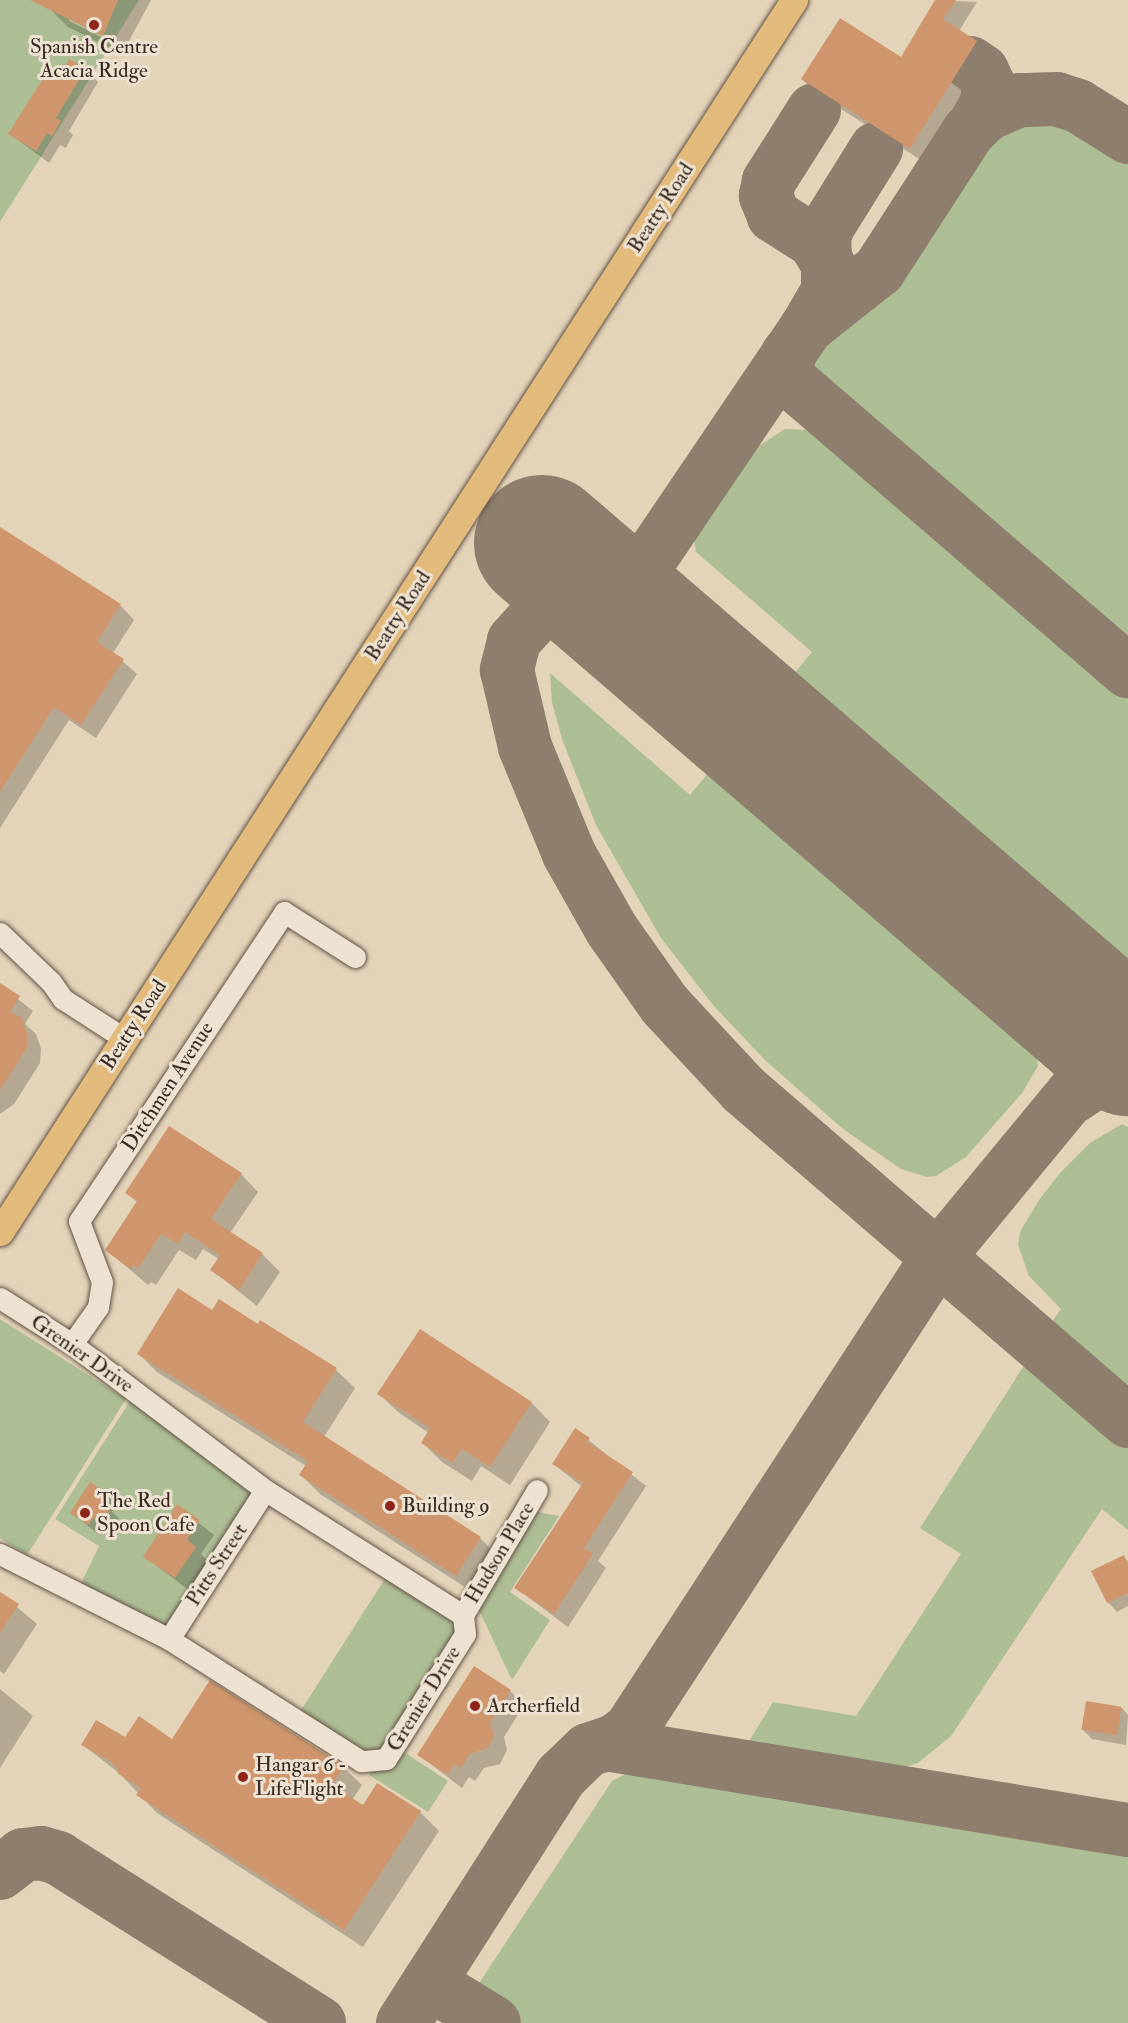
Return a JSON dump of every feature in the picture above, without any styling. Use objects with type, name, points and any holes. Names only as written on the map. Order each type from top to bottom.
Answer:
[{"type":"main road","name":"Beatty Road","points":[[4,1218],[125,1039],[794,0]]},
{"type":"lane","name":"Ditchmen Avenue","points":[[72,1344],[98,1307],[102,1282],[79,1221],[284,912],[355,957]]},
{"type":"lane","points":[[0,933],[51,982],[63,999],[125,1039]]},
{"type":"lane","name":"Grenier Drive","points":[[0,1298],[72,1344],[265,1490],[463,1615],[465,1634],[386,1759],[361,1761],[169,1639],[0,1554]]},
{"type":"lane","name":"Pitts Street","points":[[169,1639],[265,1490]]},
{"type":"lane","name":"Hudson Place","points":[[463,1615],[537,1490]]},
{"type":"green space","points":[[0,0],[139,0],[0,222]]},
{"type":"green space","points":[[1047,111],[1072,118],[1128,153],[1128,647],[806,377],[825,335],[840,318],[884,283],[904,259],[985,133],[1015,114]]},
{"type":"green space","points":[[785,429],[811,430],[845,447],[1128,691],[1128,985],[783,687],[812,652],[696,552],[694,540],[753,450]]},
{"type":"green space","points":[[550,673],[690,795],[720,759],[1027,1025],[1037,1052],[1038,1066],[1022,1093],[966,1157],[936,1176],[927,1177],[901,1169],[843,1129],[766,1061],[713,1005],[661,938],[596,825],[562,739],[552,702]]},
{"type":"green space","points":[[1122,1124],[1128,1127],[1128,1396],[1066,1343],[1053,1320],[1061,1309],[1029,1276],[1018,1245],[1020,1232],[1039,1200],[1060,1173],[1090,1143]]},
{"type":"green space","points":[[0,1319],[126,1399],[27,1555],[0,1538]]},
{"type":"green space","points":[[1025,1364],[1036,1366],[1128,1445],[1128,1530],[1102,1509],[951,1736],[918,1763],[893,1771],[746,1746],[773,1702],[856,1716],[961,1554],[920,1528]]},
{"type":"green space","points":[[130,1401],[257,1493],[167,1632],[78,1590],[99,1546],[55,1519]]},
{"type":"green space","points":[[538,1512],[559,1516],[510,1592],[550,1620],[512,1680],[478,1608]]},
{"type":"green space","points":[[388,1574],[457,1618],[459,1634],[384,1755],[363,1756],[298,1715]]},
{"type":"green space","points":[[399,1749],[448,1781],[428,1812],[369,1775],[375,1765]]},
{"type":"green space","points":[[640,1767],[1128,1852],[1128,2023],[453,2023],[612,1781]]},
{"type":"building","name":"Spanish Centre Acacia Ridge","points":[[30,0],[118,0],[103,36]]},
{"type":"building","points":[[935,0],[956,0],[943,19],[977,41],[910,149],[801,79],[840,18],[901,57]]},
{"type":"building","points":[[69,59],[86,68],[56,118],[61,121],[52,136],[47,133],[36,151],[8,134],[49,69],[60,76]]},
{"type":"building","points":[[0,527],[121,604],[97,642],[124,659],[81,725],[54,707],[0,792]]},
{"type":"building","points":[[0,983],[20,996],[10,1012],[22,1018],[28,1037],[27,1048],[0,1090]]},
{"type":"building","points":[[169,1126],[242,1173],[211,1219],[263,1253],[239,1290],[210,1270],[220,1255],[185,1232],[178,1244],[161,1234],[138,1269],[133,1265],[130,1269],[105,1250],[137,1201],[125,1193]]},
{"type":"building","points":[[178,1288],[212,1310],[219,1299],[258,1324],[260,1320],[337,1368],[303,1422],[481,1537],[456,1576],[299,1475],[308,1461],[137,1354]]},
{"type":"building","points":[[420,1329],[532,1402],[490,1467],[462,1449],[452,1463],[421,1443],[430,1428],[377,1394]]},
{"type":"building","points":[[575,1428],[590,1438],[587,1442],[633,1472],[584,1548],[593,1554],[554,1614],[514,1588],[583,1483],[552,1464]]},
{"type":"building","points":[[90,1482],[109,1495],[103,1503],[111,1508],[100,1523],[93,1518],[88,1525],[70,1513]]},
{"type":"building","points":[[177,1504],[200,1520],[187,1540],[196,1547],[175,1578],[143,1557]]},
{"type":"building","points":[[1124,1555],[1128,1564],[1128,1593],[1107,1603],[1091,1571]]},
{"type":"building","points":[[0,1592],[19,1604],[0,1633]]},
{"type":"building","name":"Archerfield","points":[[474,1666],[511,1690],[490,1722],[494,1735],[489,1747],[470,1754],[461,1768],[454,1764],[448,1775],[417,1755]]},
{"type":"building","points":[[210,1680],[344,1766],[332,1785],[363,1805],[377,1783],[421,1811],[344,1930],[136,1795],[141,1788],[117,1773],[119,1770],[110,1761],[81,1745],[96,1720],[125,1737],[139,1716],[172,1739]]},
{"type":"building","points":[[1086,1701],[1122,1707],[1117,1735],[1081,1730]]},
{"type":"taxiway","points":[[970,63],[982,71],[989,86],[987,103],[975,125]]},
{"type":"taxiway","points":[[1128,137],[1078,106],[1057,99],[1019,100],[986,115],[969,131],[879,270],[807,327],[640,574],[614,595],[561,603],[538,614],[514,641],[507,670],[525,747],[569,854],[612,930],[665,1005],[744,1090],[1128,1421]]},
{"type":"taxiway","points":[[807,327],[828,291],[828,264],[815,242],[774,216],[766,196],[769,181],[814,110]]},
{"type":"taxiway","points":[[825,256],[824,238],[828,226],[876,149]]},
{"type":"taxiway","points":[[788,354],[786,367],[793,383],[1128,671]]},
{"type":"taxiway","points":[[663,644],[612,601],[611,572],[599,555],[575,549],[554,563],[549,576],[550,590],[574,611],[588,617],[629,622],[772,741]]},
{"type":"taxiway","points":[[403,2023],[561,1776],[588,1750],[613,1742],[630,1730],[938,1257],[1083,1081],[1089,1059],[1087,1036],[1072,1005],[927,875]]},
{"type":"taxiway","points":[[1053,981],[1091,1006],[1128,1009]]},
{"type":"taxiway","points":[[1074,1096],[1099,1079],[1128,1074]]},
{"type":"taxiway","points":[[606,1744],[1128,1830]]},
{"type":"taxiway","points":[[0,1873],[23,1855],[41,1853],[58,1858],[319,2023]]},
{"type":"taxiway","points":[[429,1983],[494,2023]]},
{"type":"runway","points":[[542,543],[1128,1048]]},
{"type":"place","name":"Spanish Centre Acacia Ridge","points":[[94,25]]},
{"type":"place","name":"Building 9","points":[[390,1506]]},
{"type":"place","name":"The Red Spoon Cafe","points":[[85,1513]]},
{"type":"place","name":"Archerfield","points":[[475,1706]]},
{"type":"place","name":"Hangar 6 - LifeFlight","points":[[243,1777]]}]
